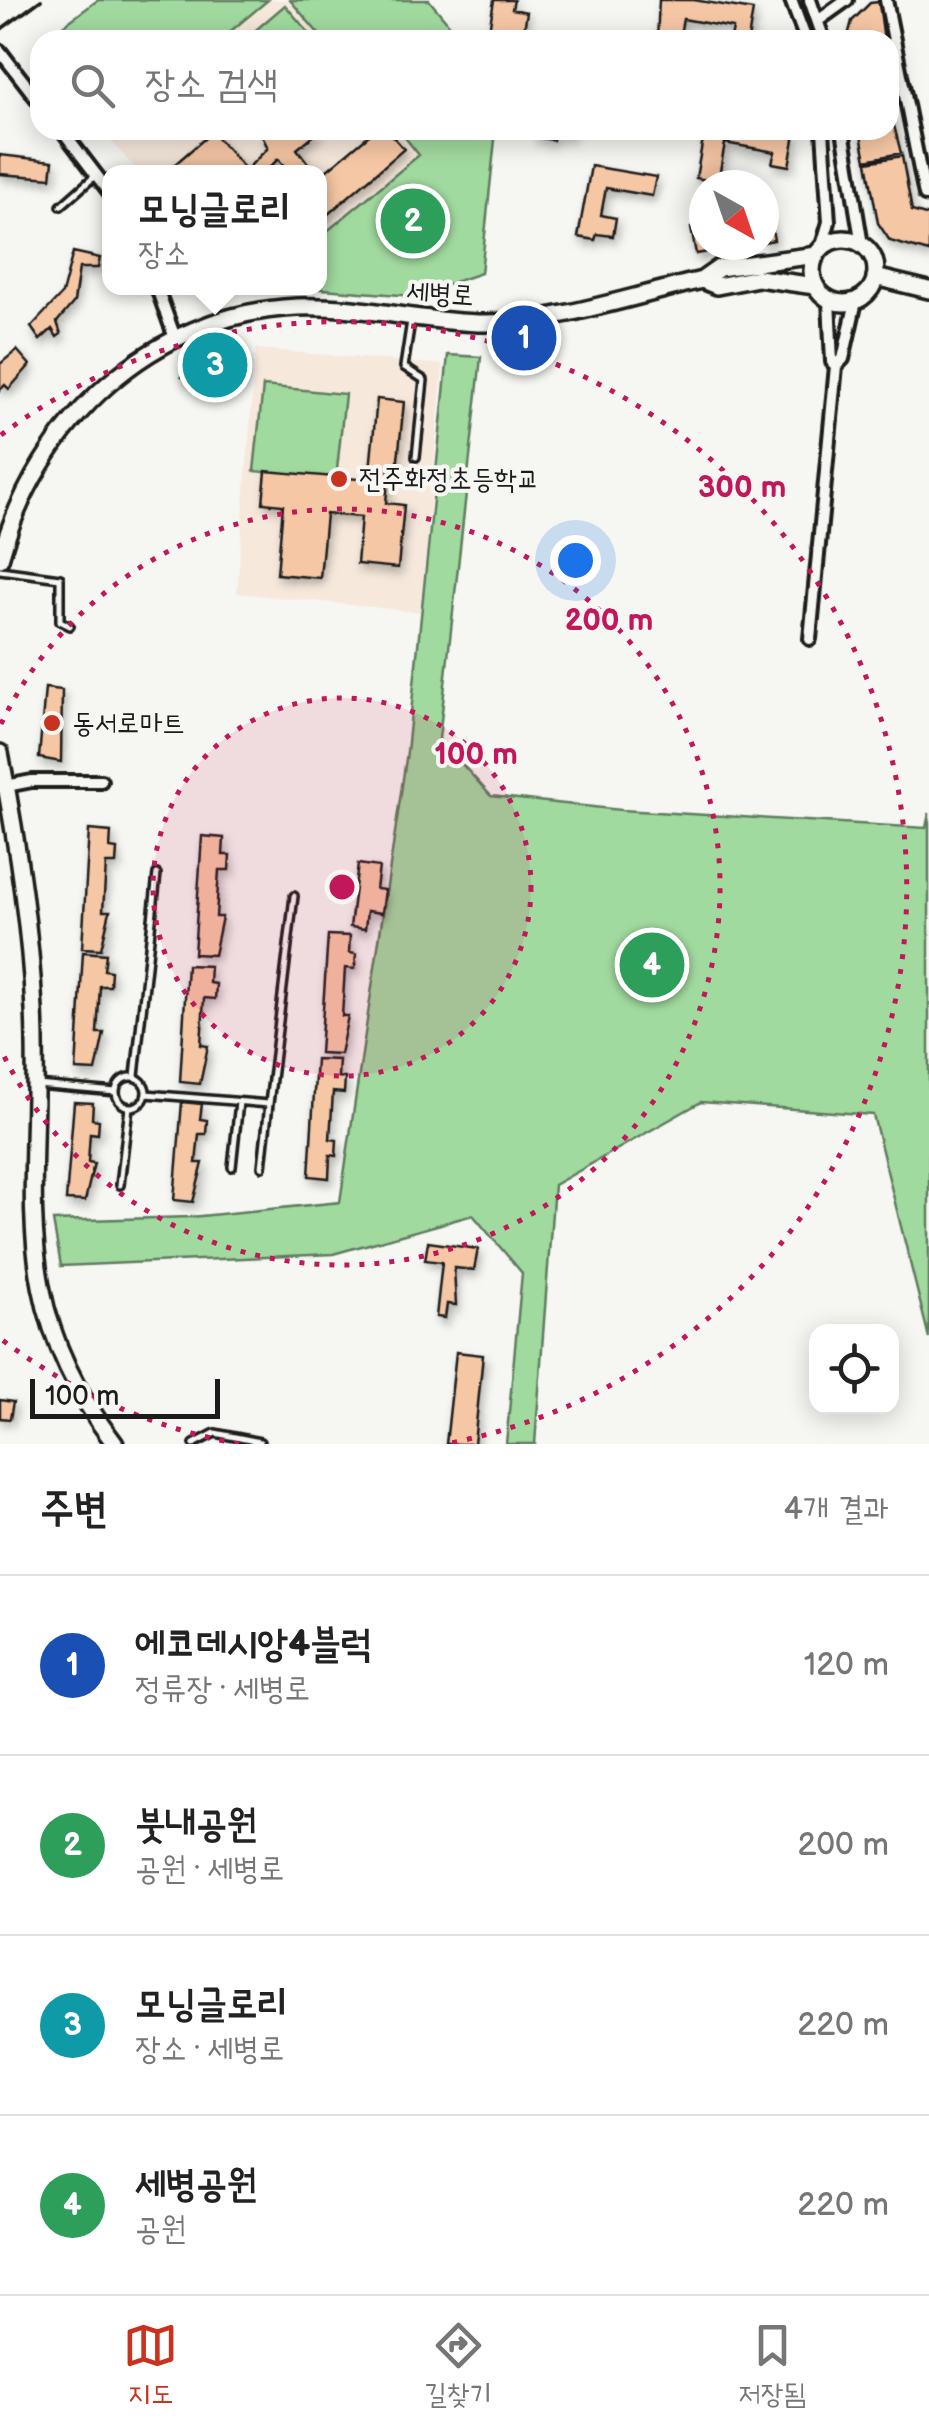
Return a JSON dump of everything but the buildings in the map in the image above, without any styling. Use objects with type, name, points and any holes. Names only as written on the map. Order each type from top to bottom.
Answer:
[{"type":"street","points":[[792,0],[802,30]]},
{"type":"street","points":[[810,0],[822,30]]},
{"type":"street","points":[[819,20],[847,0]]},
{"type":"street","points":[[886,0],[892,30]]},
{"type":"street","points":[[0,51],[30,91]]},
{"type":"street","points":[[899,65],[925,195],[929,196]]},
{"type":"street","points":[[70,140],[102,180]]},
{"type":"street","points":[[824,140],[829,222],[812,266],[815,286],[829,300],[856,302]]},
{"type":"street","points":[[810,639],[836,366],[843,359],[856,302],[876,277],[874,259],[862,245],[845,140]]},
{"type":"street","points":[[819,252],[836,240],[862,245]]},
{"type":"street","name":"세병로","points":[[0,559],[21,494],[65,426],[105,385],[175,338],[226,318],[302,307],[412,318],[524,321],[702,280],[718,268],[819,252]]},
{"type":"street","points":[[876,277],[929,290]]},
{"type":"street","name":"세병로","points":[[702,280],[717,286],[758,278],[815,286]]},
{"type":"street","points":[[159,295],[175,338]]},
{"type":"street","points":[[829,300],[832,362],[836,366]]},
{"type":"street","points":[[0,753],[34,1009],[34,1084],[24,1202],[31,1274],[53,1357],[76,1398],[115,1444]]},
{"type":"street","points":[[3,786],[32,780],[101,781]]},
{"type":"lane","points":[[61,206],[98,174]]},
{"type":"lane","points":[[412,318],[404,367],[424,380],[416,457]]},
{"type":"lane","points":[[0,570],[60,578],[57,611],[60,621],[70,626]]},
{"type":"lane","points":[[134,1076],[156,874]]},
{"type":"lane","points":[[262,1167],[294,896]]},
{"type":"lane","points":[[134,1076],[143,1082],[146,1094],[139,1105],[129,1107],[120,1102],[116,1092],[121,1080],[134,1076]]},
{"type":"lane","points":[[34,1084],[116,1092]]},
{"type":"lane","points":[[146,1094],[269,1104]]},
{"type":"lane","points":[[232,1166],[239,1102]]},
{"type":"lane","points":[[120,1184],[129,1107]]},
{"type":"lane","points":[[194,1444],[215,1434],[260,1442]]},
{"type":"shaded area","points":[[269,0],[290,0],[316,30],[232,30]]},
{"type":"shaded area","points":[[110,140],[407,140],[419,155],[327,231],[327,165],[133,165]]},
{"type":"shaded area","name":"전주화정초등학교","points":[[256,349],[443,365],[420,612],[237,593]]},
{"type":"green space","points":[[98,0],[268,0],[232,30],[58,30]]},
{"type":"green space","points":[[290,0],[429,0],[454,30],[316,30]]},
{"type":"green space","points":[[285,5],[306,30],[256,30]]},
{"type":"green space","points":[[407,140],[495,140],[481,273],[413,296],[327,289],[327,231],[419,155]]},
{"type":"green space","points":[[448,355],[481,357],[439,739],[491,796],[621,810],[926,828],[929,813],[929,1338],[873,1115],[701,1102],[554,1185],[535,1444],[506,1444],[522,1273],[473,1215],[333,1254],[61,1266],[53,1221],[191,1217],[340,1202],[407,752]]},
{"type":"green space","points":[[263,386],[345,394],[336,479],[254,471]]},
{"type":"railway","points":[[0,30],[41,0]]},
{"type":"place","name":"붓내공원","points":[[413,221]]},
{"type":"place","name":"에코데시앙4블럭","points":[[524,338]]},
{"type":"place","name":"모닝글로리","points":[[215,365]]},
{"type":"place","name":"전주화정초등학교","points":[[339,479]]},
{"type":"place","name":"동서로마트","points":[[52,723]]},
{"type":"place","name":"세병공원","points":[[652,965]]}]
